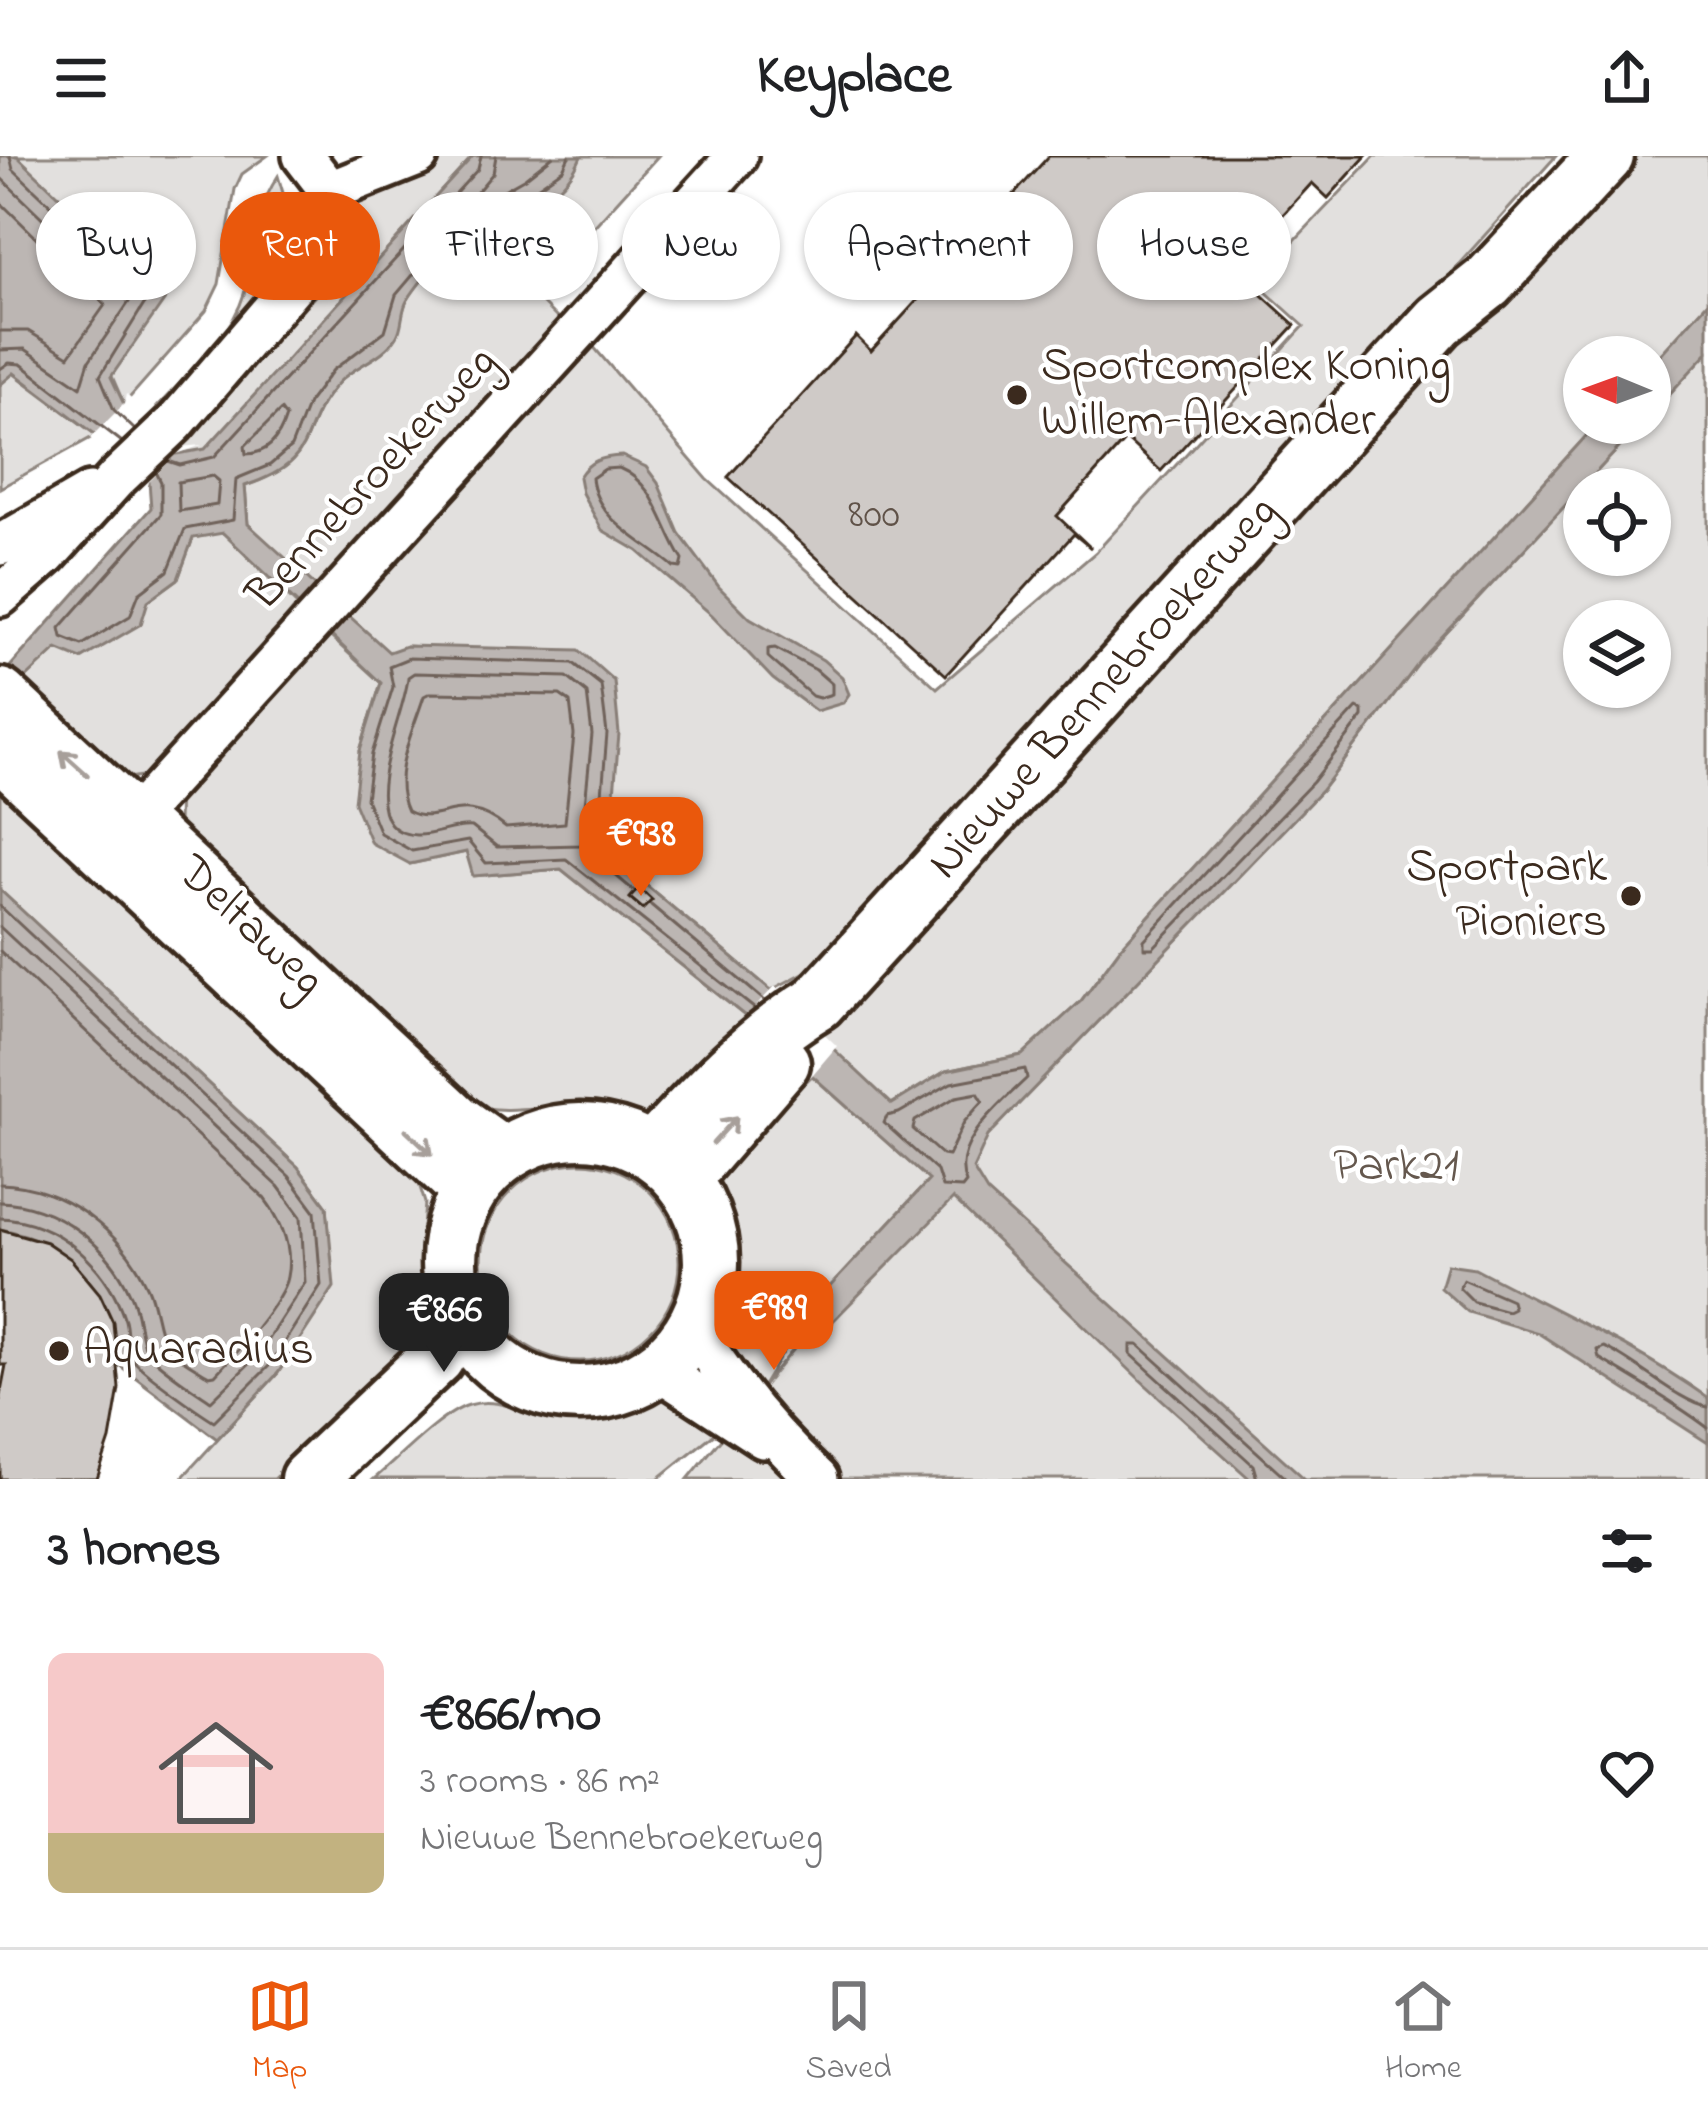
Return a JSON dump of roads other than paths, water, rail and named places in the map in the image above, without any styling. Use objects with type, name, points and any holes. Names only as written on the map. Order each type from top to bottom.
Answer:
[{"type":"main road","name":"Nieuwe Bennebroekerweg","points":[[1439,321],[1472,265],[1569,156]]},
{"type":"main road","name":"Nieuwe Bennebroekerweg","points":[[667,1166],[755,1069],[804,1034],[818,1001],[1439,321],[1488,282],[1606,156]]},
{"type":"main road","name":"Deltaweg","points":[[5,719],[135,818],[458,1122],[486,1173]]},
{"type":"main road","name":"Deltaweg","points":[[5,719],[486,1173]]},
{"type":"main road","points":[[569,1130],[626,1138],[667,1166],[705,1220],[710,1243],[709,1291],[683,1344],[657,1369],[625,1386],[590,1394],[553,1392],[519,1379],[473,1340],[460,1318],[450,1283],[448,1247],[458,1212],[486,1173],[541,1136],[569,1130]]},
{"type":"main road","points":[[308,1479],[436,1358],[460,1318]]},
{"type":"main road","points":[[344,1479],[463,1384],[500,1366]]},
{"type":"street","points":[[0,596],[47,555],[175,423],[319,255],[330,191],[303,156]]},
{"type":"street","points":[[330,191],[418,156]]},
{"type":"street","name":"Bennebroekerweg","points":[[135,818],[737,156]]},
{"type":"street","points":[[0,545],[116,479]]},
{"type":"street","points":[[693,1328],[708,1353],[808,1470]]},
{"type":"street","points":[[657,1369],[808,1470]]},
{"type":"water","points":[[0,156],[17,156],[55,192],[36,192],[36,300],[165,300],[111,377],[124,404],[177,454],[205,449],[341,300],[380,300],[380,258],[404,231],[404,300],[408,300],[397,336],[339,382],[287,465],[245,486],[248,524],[389,652],[406,646],[579,650],[614,681],[619,734],[609,854],[771,990],[892,1104],[946,1071],[1022,1055],[1081,1001],[1121,947],[1579,444],[1622,444],[1600,468],[1563,468],[1563,508],[1422,659],[1322,790],[988,1136],[973,1169],[987,1192],[1305,1479],[1250,1479],[953,1199],[828,1326],[811,1307],[929,1180],[750,1020],[561,869],[473,876],[466,852],[410,864],[371,843],[354,802],[360,751],[381,683],[223,533],[193,538],[178,579],[148,601],[141,624],[81,659],[57,649],[13,690],[0,678],[151,508],[149,482],[96,435],[14,373],[0,385]]},
{"type":"water","points":[[473,156],[581,156],[556,190],[440,192]]},
{"type":"water","points":[[1708,302],[1708,352],[1671,392],[1671,343]]},
{"type":"water","points":[[622,456],[646,467],[658,483],[679,533],[719,587],[750,618],[823,660],[842,677],[849,694],[843,703],[816,711],[773,679],[712,615],[638,551],[602,530],[582,493],[579,477],[597,460]]},
{"type":"water","points":[[0,890],[298,1167],[327,1206],[334,1287],[278,1373],[217,1439],[119,1365],[108,1315],[85,1275],[49,1245],[0,1229]]},
{"type":"water","points":[[1447,1264],[1475,1268],[1623,1345],[1708,1398],[1708,1443],[1538,1333],[1468,1312],[1440,1287]]},
{"type":"place","name":"Sportcomplex Koning Willem-Alexander","points":[[1017,395]]},
{"type":"place","name":"Sportpark Pioniers","points":[[1631,896]]},
{"type":"place","name":"Aquaradius","points":[[59,1351]]},
{"type":"park label","name":"Park21","points":[[1396,1167]]}]
